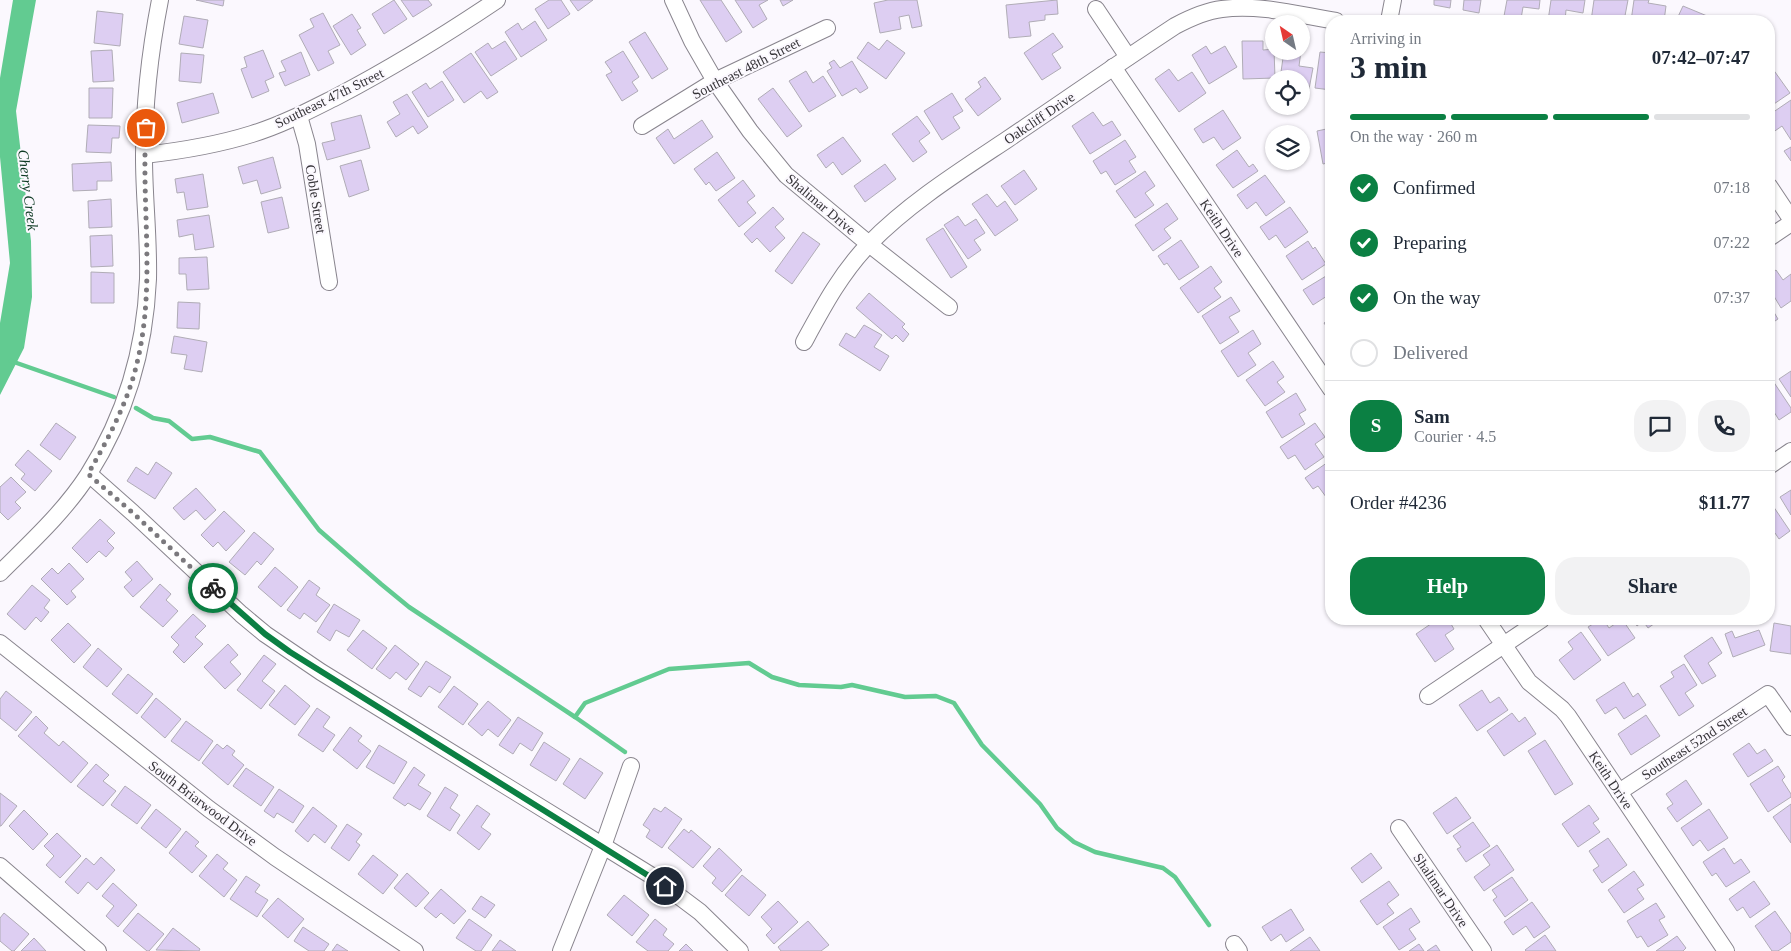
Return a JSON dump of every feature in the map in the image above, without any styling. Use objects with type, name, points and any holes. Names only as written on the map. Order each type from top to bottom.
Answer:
[{"type":"street","points":[[0,573],[54,520],[88,474],[114,424],[130,386],[140,346],[148,279],[144,155],[153,36],[160,0]]},
{"type":"street","name":"Southeast 47th Street","points":[[144,155],[179,151],[251,134],[299,116],[370,80],[432,43],[497,0]]},
{"type":"street","name":"Shalimar Drive","points":[[673,0],[692,41],[715,81],[750,130],[786,175],[949,307]]},
{"type":"street","points":[[1390,15],[1392,0]]},
{"type":"street","name":"Oakcliff Drive","points":[[804,342],[829,295],[852,264],[869,244],[902,214],[984,155],[1175,26],[1194,16],[1221,9],[1252,8],[1325,19]]},
{"type":"street","points":[[1096,9],[1128,57]]},
{"type":"street","name":"Southeast 48th Street","points":[[642,126],[715,81],[827,28]]},
{"type":"street","name":"Keith Drive","points":[[1113,67],[1325,380]]},
{"type":"street","name":"Coble Street","points":[[299,116],[307,144],[329,282]]},
{"type":"street","points":[[1775,195],[1791,219]]},
{"type":"street","points":[[1775,234],[1791,223]]},
{"type":"street","points":[[1775,462],[1791,451]]},
{"type":"street","points":[[88,474],[265,634],[322,672],[652,876],[700,912],[740,951]]},
{"type":"street","name":"Keith Drive","points":[[1490,625],[1529,682],[1562,708],[1568,716],[1726,951]]},
{"type":"street","points":[[1428,696],[1533,625]]},
{"type":"street","name":"South Briarwood Drive","points":[[0,643],[210,809],[275,857],[415,951]]},
{"type":"street","name":"Southeast 52nd Street","points":[[1619,792],[1768,694],[1791,727]]},
{"type":"street","points":[[561,951],[631,766]]},
{"type":"street","name":"Shalimar Drive","points":[[1400,828],[1483,951]]},
{"type":"street","points":[[0,866],[98,951]]},
{"type":"shaded area","points":[[13,0],[36,0],[16,111],[31,241],[32,297],[24,348],[0,395],[0,323],[10,263],[0,157],[0,78]]},
{"type":"building","points":[[196,0],[224,0],[223,6]]},
{"type":"building","points":[[394,0],[407,19],[384,34],[372,14]]},
{"type":"building","points":[[401,0],[428,0],[432,5],[413,17]]},
{"type":"building","points":[[549,0],[561,0],[570,14],[548,29],[535,9]]},
{"type":"building","points":[[570,0],[593,0],[578,11]]},
{"type":"building","points":[[700,0],[721,0],[742,32],[726,42]]},
{"type":"building","points":[[735,0],[768,0],[759,5],[767,19],[753,28]]},
{"type":"building","points":[[780,0],[793,0],[783,6]]},
{"type":"building","points":[[888,0],[917,0],[922,26],[912,28],[909,15],[899,17],[901,29],[880,33],[874,3]]},
{"type":"building","points":[[1057,0],[1058,14],[1045,15],[1045,20],[1029,22],[1031,36],[1009,38],[1006,5]]},
{"type":"building","points":[[1434,0],[1451,0],[1450,8],[1434,5]]},
{"type":"building","points":[[1464,0],[1481,0],[1479,13],[1463,10]]},
{"type":"building","points":[[1507,0],[1540,0],[1539,9],[1523,7],[1522,15],[1504,15]]},
{"type":"building","points":[[1551,0],[1585,0],[1583,13],[1566,10],[1566,15],[1549,15]]},
{"type":"building","points":[[1594,0],[1628,0],[1625,15],[1592,15]]},
{"type":"building","points":[[1634,0],[1649,0],[1648,3],[1666,6],[1665,15],[1632,15]]},
{"type":"building","points":[[1683,6],[1705,15],[1679,15]]},
{"type":"building","points":[[97,11],[123,14],[120,46],[94,43]]},
{"type":"building","points":[[323,13],[340,45],[328,51],[334,63],[318,71],[299,35],[314,27],[310,19]]},
{"type":"building","points":[[352,14],[361,28],[357,30],[366,45],[351,55],[333,26]]},
{"type":"building","points":[[184,16],[208,20],[203,48],[179,44]]},
{"type":"building","points":[[535,21],[547,40],[521,57],[505,32],[518,23],[522,30]]},
{"type":"building","points":[[645,32],[668,69],[652,79],[629,42]]},
{"type":"building","points":[[1053,33],[1063,47],[1052,54],[1061,68],[1042,80],[1024,53]]},
{"type":"building","points":[[887,40],[905,53],[886,79],[857,58],[868,42],[879,50]]},
{"type":"building","points":[[505,41],[517,59],[491,76],[475,52],[488,43],[492,49]]},
{"type":"building","points":[[1242,41],[1263,41],[1265,60],[1274,60],[1275,70],[1265,70],[1265,78],[1243,79]]},
{"type":"building","points":[[1206,46],[1211,54],[1225,46],[1237,67],[1209,84],[1192,55]]},
{"type":"building","points":[[112,50],[114,81],[93,82],[91,51]]},
{"type":"building","points":[[263,50],[274,77],[265,81],[269,91],[252,98],[241,69],[247,67],[244,57]]},
{"type":"building","points":[[623,51],[639,77],[632,82],[638,91],[622,101],[606,75],[612,72],[605,62]]},
{"type":"building","points":[[301,52],[310,75],[285,86],[279,73],[286,71],[281,61]]},
{"type":"building","points":[[1320,52],[1325,52],[1325,89],[1315,88]]},
{"type":"building","points":[[181,53],[204,55],[201,83],[179,81]]},
{"type":"building","points":[[471,53],[498,92],[487,99],[481,91],[464,103],[443,72]]},
{"type":"building","points":[[834,60],[840,68],[852,61],[868,88],[860,93],[856,88],[842,96],[827,71],[832,68],[829,63]]},
{"type":"building","points":[[1283,60],[1300,60],[1299,66],[1313,68],[1310,84],[1310,70],[1281,70]]},
{"type":"building","points":[[1169,69],[1178,81],[1192,72],[1206,93],[1179,112],[1155,79]]},
{"type":"building","points":[[806,71],[813,83],[823,76],[836,96],[809,112],[789,81]]},
{"type":"building","points":[[1775,72],[1790,93],[1775,103]]},
{"type":"building","points":[[985,77],[1001,99],[978,116],[965,99],[981,87],[978,82]]},
{"type":"building","points":[[442,81],[454,100],[428,117],[412,92],[426,83],[430,89]]},
{"type":"building","points":[[89,88],[113,88],[112,118],[89,118]]},
{"type":"building","points":[[773,88],[802,126],[787,137],[758,99]]},
{"type":"building","points":[[213,93],[219,113],[182,123],[177,103]]},
{"type":"building","points":[[952,93],[963,111],[953,117],[960,128],[942,140],[924,111]]},
{"type":"building","points":[[407,94],[428,127],[418,134],[413,126],[396,137],[387,122],[400,114],[393,102]]},
{"type":"building","points":[[1791,100],[1791,140],[1782,126],[1775,131],[1775,111]]},
{"type":"building","points":[[1223,110],[1241,138],[1223,150],[1214,137],[1203,143],[1194,129]]},
{"type":"building","points":[[1093,112],[1103,126],[1112,121],[1121,135],[1090,154],[1072,126]]},
{"type":"building","points":[[361,115],[370,148],[327,160],[322,143],[335,140],[331,123]]},
{"type":"building","points":[[917,116],[930,133],[919,141],[927,152],[913,162],[892,134]]},
{"type":"building","points":[[702,120],[713,137],[674,164],[656,138],[668,129],[674,139]]},
{"type":"building","points":[[88,125],[120,126],[119,138],[112,138],[111,153],[86,152]]},
{"type":"building","points":[[1325,129],[1325,164],[1323,164],[1317,131]]},
{"type":"building","points":[[843,137],[861,161],[842,175],[833,162],[826,168],[817,155]]},
{"type":"building","points":[[1125,140],[1136,157],[1129,161],[1136,172],[1115,185],[1106,171],[1101,174],[1093,161]]},
{"type":"building","points":[[1791,147],[1791,161],[1784,151]]},
{"type":"building","points":[[1237,150],[1249,167],[1253,164],[1258,171],[1233,188],[1216,165]]},
{"type":"building","points":[[717,152],[735,178],[716,191],[709,182],[706,185],[694,169]]},
{"type":"building","points":[[273,157],[281,188],[261,194],[257,180],[243,184],[238,167]]},
{"type":"building","points":[[361,160],[369,190],[349,197],[340,166]]},
{"type":"building","points":[[111,162],[112,181],[97,181],[97,190],[73,191],[72,164]]},
{"type":"building","points":[[885,164],[896,179],[865,202],[854,186]]},
{"type":"building","points":[[1024,170],[1037,189],[1015,205],[1001,186]]},
{"type":"building","points":[[1145,171],[1155,186],[1145,193],[1154,205],[1135,218],[1116,191]]},
{"type":"building","points":[[203,174],[208,207],[187,210],[184,192],[177,193],[175,179]]},
{"type":"building","points":[[1265,175],[1285,202],[1266,216],[1256,202],[1247,209],[1237,195]]},
{"type":"building","points":[[743,180],[755,196],[747,202],[756,213],[739,227],[718,200]]},
{"type":"building","points":[[987,194],[997,207],[1005,201],[1018,220],[995,236],[972,204]]},
{"type":"building","points":[[282,197],[289,228],[268,233],[261,202]]},
{"type":"building","points":[[111,199],[112,227],[89,228],[88,201]]},
{"type":"building","points":[[1167,203],[1178,219],[1164,229],[1171,238],[1153,251],[1135,225]]},
{"type":"building","points":[[773,207],[784,219],[775,227],[785,238],[770,252],[757,238],[752,243],[744,234]]},
{"type":"building","points":[[1290,207],[1308,232],[1285,248],[1276,235],[1269,240],[1260,227]]},
{"type":"building","points":[[209,215],[214,247],[195,250],[193,234],[179,237],[177,220]]},
{"type":"building","points":[[958,216],[965,226],[976,219],[985,233],[974,240],[981,250],[968,259],[944,225]]},
{"type":"building","points":[[943,228],[967,267],[951,278],[926,239]]},
{"type":"building","points":[[803,232],[820,244],[792,284],[775,271]]},
{"type":"building","points":[[112,235],[113,266],[91,267],[90,236]]},
{"type":"building","points":[[1181,240],[1199,267],[1179,280],[1167,263],[1164,265],[1158,256]]},
{"type":"building","points":[[1308,241],[1313,249],[1315,247],[1325,265],[1302,280],[1286,256]]},
{"type":"building","points":[[207,257],[209,289],[187,290],[186,274],[179,274],[179,258]]},
{"type":"building","points":[[1211,266],[1222,282],[1214,288],[1221,297],[1198,313],[1180,288]]},
{"type":"building","points":[[1775,271],[1783,280],[1791,274],[1791,301],[1781,308],[1775,298]]},
{"type":"building","points":[[91,272],[114,273],[114,303],[91,303]]},
{"type":"building","points":[[1325,277],[1325,297],[1313,305],[1303,290]]},
{"type":"building","points":[[869,293],[905,324],[902,327],[909,334],[903,342],[896,335],[892,339],[856,308]]},
{"type":"building","points":[[1231,297],[1240,311],[1229,317],[1239,332],[1220,344],[1202,316]]},
{"type":"building","points":[[178,302],[200,303],[199,329],[177,328]]},
{"type":"building","points":[[864,325],[882,335],[874,347],[889,356],[880,371],[839,345],[846,333],[855,338]]},
{"type":"building","points":[[1253,330],[1261,344],[1248,353],[1256,365],[1238,377],[1221,351]]},
{"type":"building","points":[[174,336],[207,342],[202,372],[184,369],[187,355],[171,353]]},
{"type":"building","points":[[1273,361],[1284,377],[1277,382],[1285,392],[1265,406],[1246,380]]},
{"type":"building","points":[[1791,371],[1791,397],[1779,379]]},
{"type":"building","points":[[1775,384],[1791,408],[1791,412],[1779,420],[1775,414]]},
{"type":"building","points":[[1296,393],[1306,410],[1299,414],[1305,424],[1282,438],[1266,412]]},
{"type":"building","points":[[56,423],[76,437],[60,460],[40,445]]},
{"type":"building","points":[[1315,423],[1325,437],[1315,444],[1324,457],[1305,470],[1295,455],[1288,459],[1280,447]]},
{"type":"building","points":[[28,450],[52,471],[35,491],[21,479],[25,474],[15,465]]},
{"type":"building","points":[[156,462],[172,473],[155,499],[127,481],[136,467],[148,475]]},
{"type":"building","points":[[1325,464],[1325,496],[1318,486],[1313,489],[1305,478]]},
{"type":"building","points":[[11,477],[26,492],[15,502],[21,508],[8,520],[0,512],[0,487]]},
{"type":"building","points":[[196,488],[216,510],[205,520],[196,510],[184,520],[173,508]]},
{"type":"building","points":[[1791,490],[1791,515],[1780,497]]},
{"type":"building","points":[[1775,509],[1790,531],[1779,539],[1775,533]]},
{"type":"building","points":[[224,511],[245,531],[226,551],[218,542],[213,547],[201,535]]},
{"type":"building","points":[[100,519],[115,533],[107,541],[114,548],[106,557],[99,551],[87,563],[72,548]]},
{"type":"building","points":[[254,532],[274,549],[261,565],[257,561],[245,575],[229,562]]},
{"type":"building","points":[[137,561],[153,579],[133,597],[124,587],[132,580],[125,572]]},
{"type":"building","points":[[69,563],[84,579],[71,591],[76,597],[67,605],[41,579],[52,568],[58,574]]},
{"type":"building","points":[[275,567],[298,587],[281,607],[258,587]]},
{"type":"building","points":[[309,580],[320,588],[316,595],[330,605],[316,622],[304,613],[300,619],[287,610]]},
{"type":"building","points":[[160,584],[171,594],[166,600],[178,611],[163,627],[140,607]]},
{"type":"building","points":[[32,585],[50,600],[44,608],[49,612],[41,622],[36,617],[25,630],[7,614]]},
{"type":"building","points":[[334,604],[360,620],[349,637],[336,630],[330,641],[317,632]]},
{"type":"building","points":[[193,614],[206,626],[195,637],[203,644],[184,663],[173,652],[179,645],[171,637]]},
{"type":"building","points":[[68,623],[91,645],[74,663],[51,640]]},
{"type":"building","points":[[1775,623],[1791,626],[1791,654],[1770,651]]},
{"type":"building","points":[[1429,625],[1452,625],[1454,629],[1445,635],[1454,649],[1435,662],[1416,634]]},
{"type":"building","points":[[1591,625],[1607,625],[1609,628],[1613,625],[1626,625],[1635,638],[1608,656],[1588,627]]},
{"type":"building","points":[[363,630],[387,648],[372,669],[347,650]]},
{"type":"building","points":[[1759,630],[1765,645],[1733,657],[1725,634],[1732,631],[1735,638]]},
{"type":"building","points":[[1581,632],[1601,660],[1574,680],[1559,660],[1573,649],[1568,642]]},
{"type":"building","points":[[1712,637],[1722,653],[1708,663],[1716,676],[1702,684],[1684,656]]},
{"type":"building","points":[[228,644],[238,655],[230,662],[241,674],[225,689],[204,667]]},
{"type":"building","points":[[395,645],[419,664],[406,680],[396,672],[390,679],[376,669]]},
{"type":"building","points":[[98,648],[122,669],[107,687],[83,667]]},
{"type":"building","points":[[264,655],[276,664],[262,681],[275,691],[261,709],[237,690]]},
{"type":"building","points":[[426,661],[451,677],[440,693],[429,686],[421,697],[408,689]]},
{"type":"building","points":[[1684,664],[1697,685],[1685,693],[1694,706],[1679,716],[1660,686],[1674,677],[1671,672]]},
{"type":"building","points":[[128,674],[153,694],[137,714],[112,694]]},
{"type":"building","points":[[1624,682],[1633,697],[1638,693],[1646,705],[1624,719],[1616,707],[1605,714],[1596,700]]},
{"type":"building","points":[[285,685],[310,706],[295,725],[269,705]]},
{"type":"building","points":[[454,686],[478,704],[463,725],[438,707]]},
{"type":"building","points":[[1482,690],[1490,703],[1499,697],[1508,710],[1477,731],[1459,705]]},
{"type":"building","points":[[6,691],[32,712],[16,731],[0,718],[0,699]]},
{"type":"building","points":[[156,698],[181,719],[165,738],[141,717]]},
{"type":"building","points":[[488,701],[511,720],[498,737],[488,729],[482,736],[468,724]]},
{"type":"building","points":[[317,708],[330,717],[323,727],[335,735],[323,752],[298,735]]},
{"type":"building","points":[[1512,713],[1519,722],[1525,717],[1536,734],[1504,756],[1487,731]]},
{"type":"building","points":[[1646,715],[1660,736],[1631,755],[1618,734]]},
{"type":"building","points":[[36,716],[48,728],[44,733],[59,746],[63,741],[88,763],[71,783],[18,736]]},
{"type":"building","points":[[518,717],[543,733],[532,751],[520,743],[513,754],[499,745]]},
{"type":"building","points":[[186,721],[213,741],[199,761],[171,741]]},
{"type":"building","points":[[350,727],[362,736],[358,741],[371,751],[357,769],[333,750]]},
{"type":"building","points":[[1545,740],[1573,784],[1555,795],[1528,751]]},
{"type":"building","points":[[544,742],[570,759],[556,781],[530,765]]},
{"type":"building","points":[[1749,743],[1757,754],[1765,749],[1773,761],[1748,777],[1733,754]]},
{"type":"building","points":[[217,744],[223,749],[227,745],[235,751],[232,755],[244,765],[228,785],[202,763]]},
{"type":"building","points":[[379,745],[407,762],[394,784],[366,767]]},
{"type":"building","points":[[580,758],[603,773],[585,799],[563,784]]},
{"type":"building","points":[[96,764],[109,775],[103,781],[116,791],[103,806],[77,786]]},
{"type":"building","points":[[1778,766],[1785,777],[1782,780],[1791,797],[1768,812],[1750,784]]},
{"type":"building","points":[[414,767],[425,775],[418,785],[431,793],[420,810],[408,803],[405,806],[393,798]]},
{"type":"building","points":[[246,768],[274,787],[261,806],[233,786]]},
{"type":"building","points":[[1686,780],[1702,804],[1677,822],[1667,808],[1673,804],[1666,794]]},
{"type":"building","points":[[125,786],[151,805],[137,824],[111,805]]},
{"type":"building","points":[[445,787],[458,795],[450,808],[460,815],[450,831],[427,816]]},
{"type":"building","points":[[279,789],[304,806],[293,823],[277,813],[274,818],[264,811]]},
{"type":"building","points":[[0,793],[17,806],[1,826],[0,826]]},
{"type":"building","points":[[1456,797],[1471,818],[1447,834],[1433,813]]},
{"type":"building","points":[[1791,804],[1791,843],[1773,817]]},
{"type":"building","points":[[477,805],[490,814],[481,827],[491,834],[479,850],[457,833]]},
{"type":"building","points":[[1589,805],[1599,819],[1593,823],[1600,832],[1578,847],[1562,824]]},
{"type":"building","points":[[313,807],[337,826],[325,843],[314,834],[308,842],[295,831]]},
{"type":"building","points":[[665,807],[682,819],[662,848],[646,837],[650,830],[643,825],[654,808],[661,812]]},
{"type":"building","points":[[156,809],[181,829],[166,848],[141,828]]},
{"type":"building","points":[[1709,809],[1728,838],[1708,851],[1700,840],[1693,846],[1681,828]]},
{"type":"building","points":[[24,810],[48,834],[33,850],[9,826]]},
{"type":"building","points":[[1473,822],[1490,846],[1466,862],[1457,849],[1461,847],[1453,836]]},
{"type":"building","points":[[347,824],[362,834],[356,842],[360,845],[349,861],[331,848]]},
{"type":"building","points":[[684,829],[689,833],[691,830],[711,847],[693,868],[668,848]]},
{"type":"building","points":[[186,831],[199,842],[195,846],[207,856],[192,873],[169,853]]},
{"type":"building","points":[[57,833],[81,856],[60,878],[46,865],[54,856],[44,846]]},
{"type":"building","points":[[1608,838],[1627,865],[1602,883],[1593,870],[1599,866],[1589,851]]},
{"type":"building","points":[[1497,845],[1514,870],[1484,891],[1474,877],[1490,865],[1483,855]]},
{"type":"building","points":[[719,848],[742,870],[722,892],[712,883],[716,878],[703,866]]},
{"type":"building","points":[[1724,848],[1734,864],[1741,859],[1750,872],[1726,887],[1716,873],[1712,876],[1703,862]]},
{"type":"building","points":[[1371,853],[1382,868],[1362,883],[1351,868]]},
{"type":"building","points":[[217,854],[228,863],[223,869],[237,880],[224,897],[199,876]]},
{"type":"building","points":[[373,855],[398,875],[383,894],[358,874]]},
{"type":"building","points":[[101,857],[115,870],[97,890],[88,882],[78,894],[65,882],[86,858],[94,865]]},
{"type":"building","points":[[1634,871],[1644,885],[1637,889],[1644,899],[1624,913],[1608,890]]},
{"type":"building","points":[[407,873],[429,893],[416,907],[394,888]]},
{"type":"building","points":[[742,875],[766,895],[749,916],[725,895]]},
{"type":"building","points":[[246,876],[260,885],[255,892],[268,900],[257,917],[230,899]]},
{"type":"building","points":[[1512,877],[1528,900],[1505,917],[1493,900],[1497,897],[1492,890]]},
{"type":"building","points":[[1389,881],[1399,895],[1387,904],[1394,913],[1377,925],[1360,901]]},
{"type":"building","points":[[1754,881],[1770,904],[1750,918],[1743,907],[1737,911],[1729,899]]},
{"type":"building","points":[[113,883],[137,905],[118,927],[106,916],[114,906],[102,896]]},
{"type":"building","points":[[441,889],[466,911],[454,924],[441,913],[436,918],[424,908]]},
{"type":"building","points":[[624,895],[649,915],[632,936],[607,915]]},
{"type":"building","points":[[481,896],[495,905],[485,918],[472,909]]},
{"type":"building","points":[[278,898],[304,919],[288,938],[262,916]]},
{"type":"building","points":[[778,901],[798,922],[774,944],[766,935],[772,929],[761,917]]},
{"type":"building","points":[[1532,902],[1550,927],[1534,938],[1526,926],[1513,935],[1504,922]]},
{"type":"building","points":[[1656,903],[1665,917],[1659,920],[1668,935],[1648,947],[1641,936],[1637,938],[1627,921]]},
{"type":"building","points":[[1411,908],[1420,922],[1409,929],[1416,939],[1399,950],[1383,927]]},
{"type":"building","points":[[1291,909],[1304,930],[1286,942],[1281,934],[1271,941],[1262,927]]},
{"type":"building","points":[[1775,911],[1791,934],[1791,942],[1778,951],[1772,951],[1755,926]]},
{"type":"building","points":[[4,913],[29,934],[14,951],[0,941],[0,918]]},
{"type":"building","points":[[138,913],[164,934],[149,951],[123,931]]},
{"type":"building","points":[[469,919],[492,935],[481,951],[476,951],[456,938]]},
{"type":"building","points":[[655,919],[667,929],[663,935],[674,944],[668,951],[648,951],[636,942]]},
{"type":"building","points":[[808,921],[829,945],[821,951],[781,951],[778,947]]},
{"type":"building","points":[[303,927],[329,944],[324,951],[309,951],[294,941]]},
{"type":"building","points":[[173,928],[200,949],[199,951],[156,950]]},
{"type":"building","points":[[1545,935],[1556,951],[1525,950]]},
{"type":"building","points":[[1677,936],[1686,948],[1683,951],[1656,951]]},
{"type":"building","points":[[1310,937],[1320,951],[1290,951]]},
{"type":"building","points":[[34,938],[46,951],[21,951]]},
{"type":"building","points":[[500,940],[516,951],[492,951]]},
{"type":"building","points":[[337,944],[348,951],[332,951]]},
{"type":"building","points":[[686,944],[693,951],[679,951]]},
{"type":"building","points":[[1419,944],[1424,951],[1409,951]]},
{"type":"building","points":[[1436,945],[1440,951],[1427,951]]},
{"type":"waterway","points":[[11,361],[114,397]]},
{"type":"waterway","points":[[136,408],[153,418],[169,421],[192,439],[210,437],[260,452],[319,530],[381,584],[409,607],[575,717],[585,703],[669,669],[749,663],[772,677],[799,685],[841,687],[852,685],[905,697],[936,696],[954,703],[982,745],[1040,804],[1057,828],[1074,842],[1095,852],[1163,868],[1175,877],[1209,925]]},
{"type":"waterway","points":[[575,717],[625,752]]},
{"type":"way so far","points":[[146,128],[144,186],[148,279],[142,337],[137,364],[130,386],[118,416],[88,474],[133,513],[213,588]]},
{"type":"route","points":[[213,588],[265,634],[290,652],[652,876],[665,886]]},
{"type":"water label","name":"Cherry Creek","points":[[28,190]]}]
